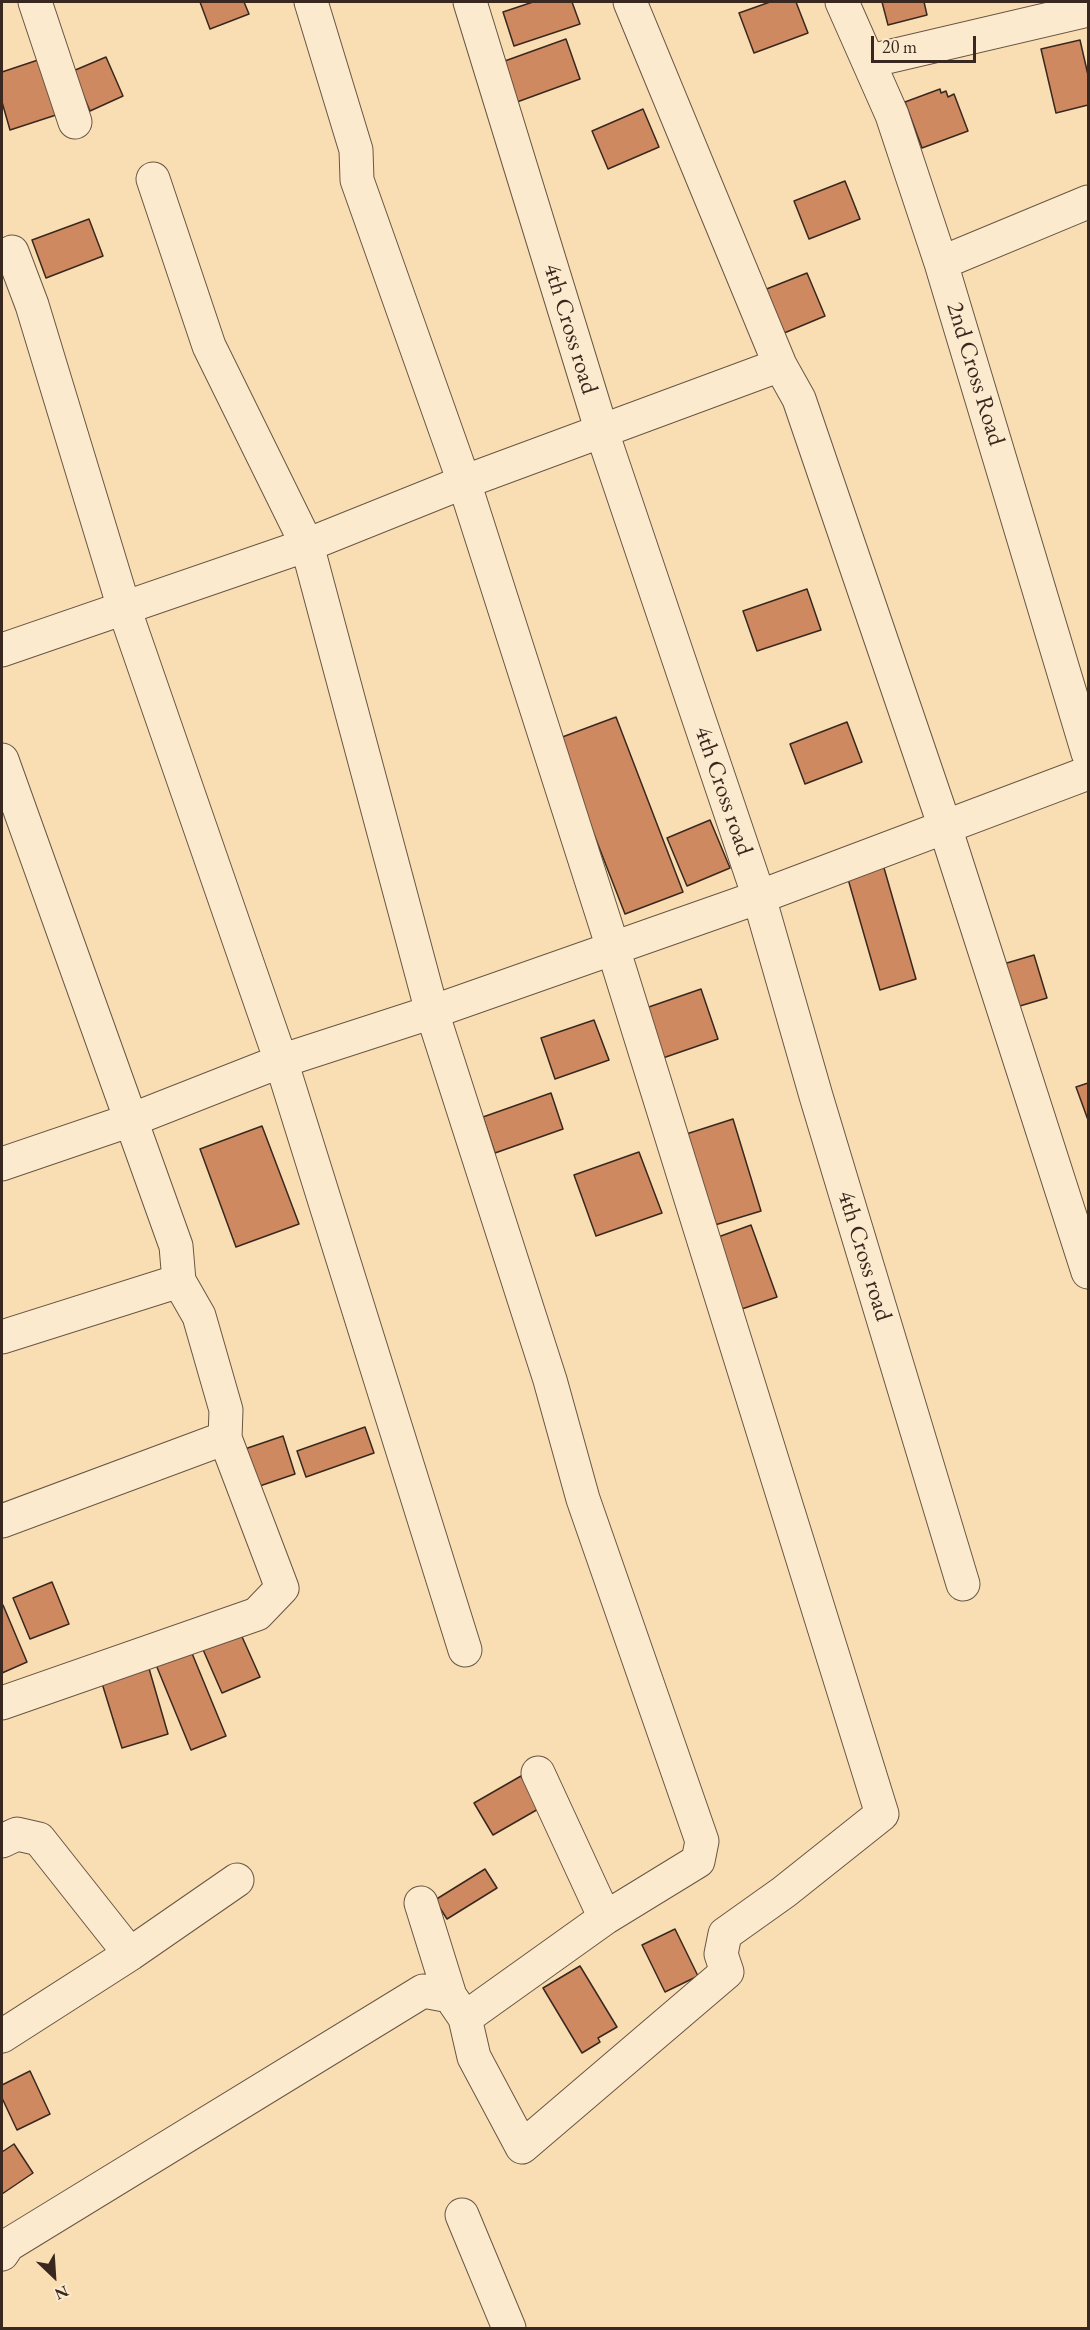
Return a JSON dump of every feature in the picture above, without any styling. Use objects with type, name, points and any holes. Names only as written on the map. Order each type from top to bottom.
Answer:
[{"type":"street","points":[[35,2],[75,122]]},
{"type":"street","points":[[311,2],[356,150],[357,180],[464,482],[613,948],[882,1814],[784,1892],[725,1934],[721,1954],[727,1972],[522,2147],[474,2057],[421,1903]]},
{"type":"street","name":"4th Cross road","points":[[470,2],[602,432],[759,897],[816,1096],[963,1584]]},
{"type":"street","points":[[630,2],[780,365],[799,399],[945,827],[1089,1272]]},
{"type":"street","name":"2nd Cross Road","points":[[842,2],[892,115],[941,263],[1089,753]]},
{"type":"street","points":[[870,62],[1089,10]]},
{"type":"street","points":[[153,179],[210,346],[307,545],[432,1012],[550,1380],[583,1499],[702,1840],[698,1861],[458,2007]]},
{"type":"street","points":[[941,263],[1089,202]]},
{"type":"street","points":[[12,252],[32,305],[124,609],[281,1061],[465,1650]]},
{"type":"street","points":[[2,650],[307,545],[464,482],[780,365]]},
{"type":"street","points":[[2,760],[176,1246],[179,1281],[199,1316],[226,1410],[225,1437],[282,1588],[257,1614],[2,1703]]},
{"type":"street","points":[[2,1164],[131,1120],[281,1061],[432,1012],[759,897],[1089,773]]},
{"type":"street","points":[[2,1337],[179,1281]]},
{"type":"street","points":[[2,1521],[225,1437]]},
{"type":"street","points":[[538,1773],[605,1918]]},
{"type":"street","points":[[2,1841],[17,1834],[39,1839],[130,1954]]},
{"type":"street","points":[[2,2036],[130,1954],[237,1880]]},
{"type":"street","points":[[4,2244],[423,1991],[458,2007]]},
{"type":"street","points":[[462,2215],[509,2328]]},
{"type":"building","points":[[200,2],[244,2],[249,14],[210,29]]},
{"type":"building","points":[[533,2],[572,2],[580,24],[514,46],[503,12]]},
{"type":"building","points":[[770,2],[796,2],[808,33],[754,53],[739,13]]},
{"type":"building","points":[[882,2],[924,2],[927,15],[888,25]]},
{"type":"building","points":[[566,39],[580,79],[517,102],[502,62]]},
{"type":"building","points":[[1080,40],[1088,75],[1088,105],[1056,113],[1041,49]]},
{"type":"building","points":[[106,57],[123,96],[90,111],[73,71]]},
{"type":"building","points":[[38,60],[56,115],[10,130],[2,102],[2,72]]},
{"type":"building","points":[[940,89],[941,93],[946,91],[948,97],[954,94],[968,131],[922,148],[905,102]]},
{"type":"building","points":[[643,109],[659,147],[608,169],[592,131]]},
{"type":"building","points":[[845,181],[860,219],[809,239],[794,201]]},
{"type":"building","points":[[89,219],[103,256],[46,278],[32,240]]},
{"type":"building","points":[[807,273],[825,316],[777,336],[759,292]]},
{"type":"building","points":[[807,589],[821,630],[757,651],[743,611]]},
{"type":"building","points":[[616,717],[683,892],[625,914],[557,739]]},
{"type":"building","points":[[847,722],[862,762],[805,784],[790,744]]},
{"type":"building","points":[[710,820],[730,868],[687,886],[667,838]]},
{"type":"building","points":[[882,861],[916,979],[880,990],[846,872]]},
{"type":"building","points":[[1034,955],[1047,998],[1013,1008],[1000,965]]},
{"type":"building","points":[[701,989],[718,1039],[660,1059],[643,1009]]},
{"type":"building","points":[[594,1020],[609,1060],[555,1079],[541,1038]]},
{"type":"building","points":[[1088,1083],[1088,1120],[1076,1087]]},
{"type":"building","points":[[551,1093],[563,1129],[495,1153],[483,1117]]},
{"type":"building","points":[[733,1119],[761,1211],[705,1228],[677,1137]]},
{"type":"building","points":[[262,1126],[299,1224],[236,1247],[200,1149]]},
{"type":"building","points":[[639,1152],[662,1213],[596,1236],[574,1175]]},
{"type":"building","points":[[751,1225],[777,1297],[736,1311],[710,1240]]},
{"type":"building","points":[[365,1427],[374,1453],[306,1477],[297,1451]]},
{"type":"building","points":[[283,1436],[295,1474],[248,1490],[236,1452]]},
{"type":"building","points":[[52,1582],[69,1624],[30,1639],[13,1598]]},
{"type":"building","points":[[2,1606],[27,1662],[2,1673]]},
{"type":"building","points":[[239,1630],[260,1677],[222,1693],[201,1645]]},
{"type":"building","points":[[189,1646],[226,1736],[191,1750],[154,1660]]},
{"type":"building","points":[[148,1665],[168,1734],[122,1748],[101,1680]]},
{"type":"building","points":[[521,1776],[540,1808],[493,1835],[474,1803]]},
{"type":"building","points":[[485,1869],[497,1888],[447,1919],[435,1900]]},
{"type":"building","points":[[675,1929],[698,1976],[665,1992],[642,1945]]},
{"type":"building","points":[[580,1966],[617,2027],[598,2038],[600,2042],[582,2053],[543,1988]]},
{"type":"building","points":[[30,2071],[50,2114],[17,2130],[2,2098],[2,2085]]},
{"type":"building","points":[[14,2144],[33,2173],[2,2194],[2,2152]]}]
